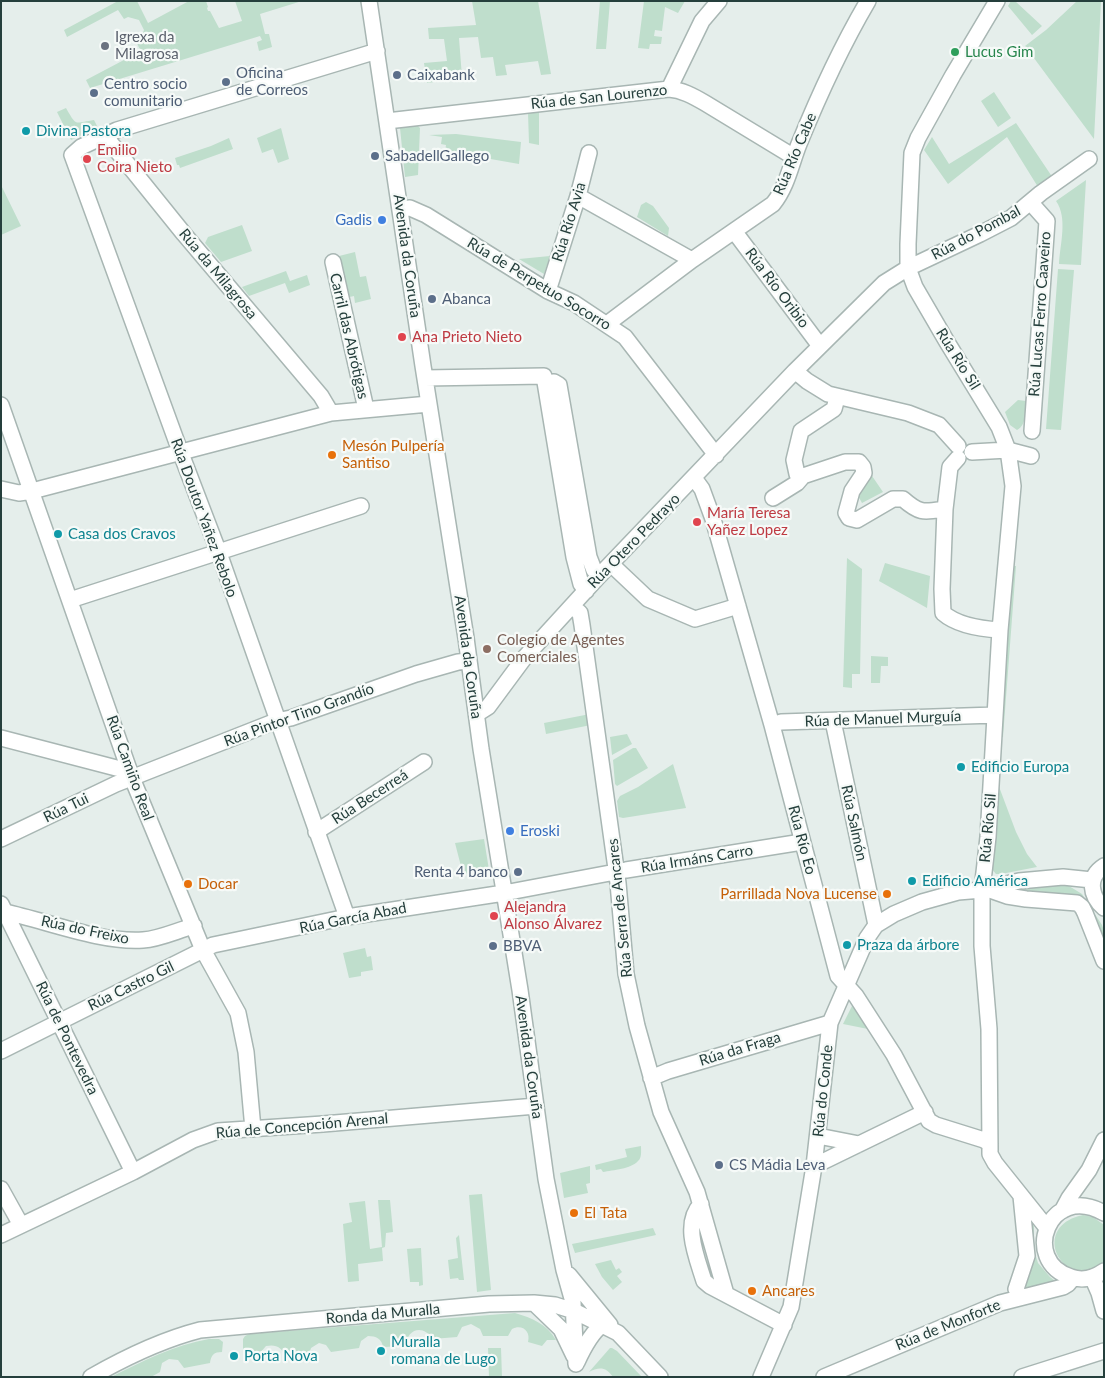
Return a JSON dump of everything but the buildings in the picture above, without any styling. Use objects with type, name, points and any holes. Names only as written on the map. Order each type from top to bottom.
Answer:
[{"type":"street","name":"Avenida da Coruña","points":[[369,1],[546,1179],[574,1311],[576,1363]]},
{"type":"street","points":[[669,89],[702,21],[720,1]]},
{"type":"street","name":"Rúa Río Cabe","points":[[608,324],[692,260],[770,207],[777,199],[842,48],[868,1]]},
{"type":"street","points":[[908,268],[912,153],[918,138],[997,1]]},
{"type":"street","points":[[105,136],[118,130],[377,52]]},
{"type":"street","name":"Rúa de San Lourenzo","points":[[387,121],[669,89],[684,92],[706,103],[794,157]]},
{"type":"street","name":"Rúa da Milagrosa","points":[[105,136],[172,220],[320,396],[331,413]]},
{"type":"street","name":"Rúa Doutor Yañez Rebolo","points":[[105,136],[80,147],[72,155],[218,553],[346,917]]},
{"type":"street","name":"Rúa Río Avia","points":[[548,291],[578,196],[589,153]]},
{"type":"street","name":"Rúa do Pombal","points":[[908,268],[1011,218],[1041,193],[1089,159]]},
{"type":"street","points":[[578,196],[692,260]]},
{"type":"street","name":"Rúa Lucas Ferro Caaveiro","points":[[1031,203],[1047,221],[1032,431]]},
{"type":"street","name":"Rúa de Perpetuo Socorro","points":[[400,209],[410,208],[426,215],[548,291],[608,324],[625,337],[716,455]]},
{"type":"street","name":"Rúa Río Oribio","points":[[734,231],[820,346]]},
{"type":"street","name":"Carril das Abrótigas","points":[[333,262],[366,409]]},
{"type":"street","name":"Rúa Otero Pedrayo","points":[[477,714],[483,712],[488,707],[525,657],[599,576],[612,565],[795,371],[884,283],[908,268]]},
{"type":"street","name":"Rúa Río Sil","points":[[908,268],[915,287],[993,415],[1008,450],[1013,486],[1000,630],[982,946],[989,1029],[990,1154],[995,1163],[1047,1228]]},
{"type":"street","points":[[795,371],[816,387],[837,398],[856,400],[922,417],[939,425],[966,460],[972,452],[1008,450],[1031,456]]},
{"type":"street","points":[[425,378],[544,376],[574,557],[581,584],[586,591]]},
{"type":"street","points":[[545,383],[554,382],[559,385],[589,558],[599,576]]},
{"type":"street","points":[[803,476],[798,474],[794,460],[801,431],[834,408],[837,398]]},
{"type":"street","points":[[1,489],[19,493],[32,491],[331,413],[429,404]]},
{"type":"street","name":"Rúa Camiño Real","points":[[1,405],[130,773],[204,950],[238,1013],[246,1052],[253,1129]]},
{"type":"street","points":[[958,452],[950,467],[945,509],[943,613],[949,618],[970,625],[1000,630]]},
{"type":"street","points":[[773,498],[798,483],[803,476],[845,462],[859,462],[863,467],[864,473],[852,491],[846,513],[849,518],[857,520],[893,499],[904,499],[922,512],[945,509]]},
{"type":"street","name":"Rúa Río Eo","points":[[694,478],[702,489],[713,519],[772,725],[838,976],[856,996],[894,1055],[929,1121],[984,1140],[990,1144]]},
{"type":"street","points":[[70,600],[361,506]]},
{"type":"street","points":[[612,565],[648,599],[695,618],[738,606]]},
{"type":"street","name":"Rúa Serra de Ancares","points":[[572,606],[580,613],[582,625],[616,872],[626,974],[637,1026],[661,1112],[691,1177],[701,1204],[694,1210],[691,1232],[696,1256],[704,1281],[710,1286],[784,1325]]},
{"type":"street","name":"Rúa Pintor Tino Grandío","points":[[130,773],[416,674],[458,662],[469,661]]},
{"type":"street","name":"Rúa de Manuel Murguía","points":[[772,725],[781,722],[995,715]]},
{"type":"street","name":"Rúa Salmón","points":[[833,721],[876,925]]},
{"type":"street","points":[[1,738],[130,773]]},
{"type":"street","name":"Rúa Becerreá","points":[[316,832],[424,762]]},
{"type":"street","name":"Rúa Tui","points":[[1,840],[116,784],[130,773]]},
{"type":"street","name":"Rúa Irmáns Carro","points":[[504,893],[616,872],[802,842]]},
{"type":"street","points":[[1104,866],[1096,873],[1092,880],[1094,896],[1104,908]]},
{"type":"street","name":"Rúa do Conde","points":[[761,1377],[791,1307],[814,1166],[830,1023],[867,938],[876,925],[894,914],[922,902],[958,892],[1063,877],[1092,880]]},
{"type":"street","name":"Rúa do Conde","points":[[984,889],[1026,899],[1077,903],[1085,913],[1104,960]]},
{"type":"street","name":"Rúa García Abad","points":[[204,950],[213,945],[346,917],[461,898],[504,893]]},
{"type":"street","name":"Rúa do Freixo","points":[[3,908],[94,935],[128,940],[145,940],[194,926]]},
{"type":"street","name":"Rúa de Pontevedra","points":[[3,908],[132,1172]]},
{"type":"street","name":"Rúa Castro Gil","points":[[1,1051],[204,950]]},
{"type":"street","name":"Rúa da Fraga","points":[[651,1078],[677,1068],[830,1023]]},
{"type":"street","name":"Rúa de Concepción Arenal","points":[[1,1235],[132,1172],[193,1140],[218,1131],[536,1106]]},
{"type":"street","points":[[814,1166],[925,1112]]},
{"type":"street","points":[[818,1136],[859,1144]]},
{"type":"street","points":[[1104,1140],[1096,1159],[1062,1211],[1051,1221],[1044,1238],[1048,1259],[1054,1268],[1073,1278],[1083,1279],[1098,1274],[1099,1293],[1104,1311]]},
{"type":"street","points":[[1083,1179],[1084,1192],[1088,1202],[1099,1211]]},
{"type":"street","points":[[1,1189],[21,1225]]},
{"type":"street","points":[[1020,1297],[1016,1289],[1027,1256],[1021,1196]]},
{"type":"street","points":[[1062,1211],[1072,1207],[1083,1206],[1099,1211]]},
{"type":"street","points":[[564,1270],[557,1296],[534,1303],[561,1329],[576,1363]]},
{"type":"street","points":[[564,1270],[618,1333]]},
{"type":"street","name":"Rúa de Monforte","points":[[824,1377],[1000,1303],[1063,1287],[1073,1278]]},
{"type":"street","name":"Ronda da Muralla","points":[[91,1377],[134,1354],[200,1330],[489,1304],[534,1303],[555,1305],[574,1311],[618,1333],[660,1377]]},
{"type":"street","points":[[576,1363],[588,1341],[602,1325]]},
{"type":"street","points":[[1022,1377],[1104,1351]]},
{"type":"green space","points":[[118,1],[137,1],[148,23],[189,1],[206,1],[208,11],[210,11],[219,28],[242,21],[235,1],[302,1],[260,14],[265,34],[269,34],[272,47],[259,51],[257,42],[262,40],[260,36],[90,88],[86,80],[141,51],[136,42],[140,40],[144,30],[139,20],[128,17],[124,19],[118,10],[67,37],[64,30]]},
{"type":"green space","points":[[472,1],[538,1],[551,74],[541,75],[538,61],[505,65],[507,75],[496,76],[493,57],[481,58],[478,37],[459,38],[462,77],[458,78],[457,75],[449,76],[449,80],[427,83],[424,63],[447,61],[444,39],[429,39],[428,28],[476,25]]},
{"type":"green space","points":[[600,1],[610,1],[606,49],[596,49]]},
{"type":"green space","points":[[644,1],[685,1],[678,13],[665,7],[662,31],[655,30],[654,36],[662,37],[661,44],[650,44],[649,49],[638,48]]},
{"type":"green space","points":[[1011,1],[1015,1],[1042,26],[1032,35],[1008,6]]},
{"type":"green space","points":[[1077,1],[1101,1],[1094,139],[1025,46],[1046,30]]},
{"type":"green space","points":[[994,92],[1011,118],[998,127],[981,101]]},
{"type":"green space","points":[[66,108],[74,121],[79,123],[94,120],[98,128],[71,140],[57,112]]},
{"type":"green space","points":[[539,111],[539,145],[529,143],[528,113]]},
{"type":"green space","points":[[1016,123],[1053,178],[1038,187],[1007,137],[948,184],[924,150],[932,137],[949,164]]},
{"type":"green space","points":[[417,125],[420,128],[418,175],[405,177],[400,128]]},
{"type":"green space","points":[[281,128],[289,159],[278,163],[273,149],[262,153],[257,138]]},
{"type":"green space","points":[[456,134],[521,142],[519,164],[445,151],[446,145],[441,144],[442,137],[429,135]]},
{"type":"green space","points":[[229,138],[233,149],[180,168],[177,165],[175,158]]},
{"type":"green space","points":[[1086,180],[1081,265],[1059,264],[1062,215],[1056,201]]},
{"type":"green space","points":[[1,185],[21,226],[1,235]]},
{"type":"green space","points":[[646,202],[653,206],[669,228],[668,236],[637,217],[641,205]]},
{"type":"green space","points":[[242,225],[252,251],[221,262],[205,243],[208,237]]},
{"type":"green space","points":[[355,252],[360,277],[366,276],[371,299],[355,303],[354,296],[345,298],[335,257]]},
{"type":"green space","points":[[550,256],[544,274],[519,259]]},
{"type":"green space","points":[[1058,269],[1074,270],[1061,430],[1046,429]]},
{"type":"green space","points":[[286,271],[290,281],[307,275],[310,285],[289,293],[285,283],[249,296],[242,287]]},
{"type":"green space","points":[[1018,400],[1026,401],[1024,421],[1017,430],[1010,425],[1005,412]]},
{"type":"green space","points":[[870,473],[883,492],[862,503],[856,492]]},
{"type":"green space","points":[[847,558],[862,569],[860,674],[852,674],[852,688],[843,687]]},
{"type":"green space","points":[[885,563],[930,576],[927,608],[879,581]]},
{"type":"green space","points":[[1011,566],[1016,566],[1003,737],[999,737]]},
{"type":"green space","points":[[871,656],[888,657],[888,666],[881,666],[880,683],[871,683]]},
{"type":"green space","points":[[590,714],[591,725],[546,734],[544,723]]},
{"type":"green space","points":[[627,734],[632,744],[612,755],[610,737]]},
{"type":"green space","points":[[636,748],[648,768],[617,786],[615,784],[613,760]]},
{"type":"green space","points":[[673,764],[686,808],[623,818],[619,817],[617,801],[620,796],[638,787]]},
{"type":"green space","points":[[998,784],[1016,832],[1027,854],[1037,867],[1001,874],[996,874],[991,868]]},
{"type":"green space","points":[[484,839],[489,870],[463,874],[455,843]]},
{"type":"green space","points":[[1053,884],[1069,886],[1082,894],[1102,925],[1104,931],[1104,950],[1089,915],[1017,891],[1018,889]]},
{"type":"green space","points":[[365,948],[367,957],[371,956],[373,970],[361,972],[361,976],[349,978],[343,953]]},
{"type":"green space","points":[[852,1006],[857,1008],[868,1029],[843,1024]]},
{"type":"green space","points":[[641,1146],[640,1158],[635,1164],[622,1169],[603,1172],[601,1169],[596,1170],[595,1165],[627,1157],[625,1149]]},
{"type":"green space","points":[[590,1166],[590,1183],[586,1184],[588,1193],[564,1198],[560,1173]]},
{"type":"green space","points":[[482,1194],[491,1290],[477,1292],[469,1195]]},
{"type":"green space","points":[[378,1200],[390,1200],[393,1232],[386,1233],[385,1247],[382,1248],[383,1261],[358,1264],[359,1281],[348,1282],[343,1224],[352,1222],[349,1203],[365,1201],[370,1249],[382,1247]]},
{"type":"green space","points":[[1025,1211],[1034,1226],[1034,1250],[1038,1263],[1058,1283],[1025,1287]]},
{"type":"green space","points":[[1083,1215],[1093,1217],[1104,1225],[1104,1261],[1090,1270],[1077,1270],[1066,1265],[1058,1256],[1055,1244],[1057,1232],[1066,1222]]},
{"type":"green space","points":[[653,1228],[656,1235],[575,1253],[572,1244]]},
{"type":"green space","points":[[459,1235],[464,1280],[459,1280],[458,1278],[450,1279],[448,1260],[458,1258],[456,1238]]},
{"type":"green space","points":[[421,1248],[423,1285],[419,1286],[419,1282],[410,1282],[407,1249]]},
{"type":"green space","points":[[611,1260],[616,1270],[619,1268],[622,1272],[617,1276],[622,1282],[613,1290],[602,1277],[595,1264]]},
{"type":"green space","points":[[515,1313],[539,1322],[556,1340],[547,1340],[542,1346],[528,1342],[527,1332],[519,1327],[512,1329],[508,1336],[483,1336],[480,1329],[471,1324],[462,1327],[457,1337],[432,1339],[425,1331],[416,1330],[409,1336],[406,1346],[383,1347],[378,1338],[368,1336],[361,1341],[359,1348],[331,1352],[326,1345],[319,1343],[311,1348],[309,1355],[285,1357],[280,1349],[270,1345],[266,1346],[260,1353],[259,1358],[253,1359],[251,1352],[243,1349],[243,1339],[249,1334]]},
{"type":"green space","points":[[209,1339],[219,1339],[223,1342],[222,1352],[213,1354],[210,1363],[184,1368],[178,1360],[169,1359],[162,1363],[160,1372],[151,1377],[111,1377],[171,1349]]},
{"type":"green space","points":[[488,1348],[501,1348],[502,1377],[489,1377]]},
{"type":"green space","points":[[610,1348],[617,1351],[642,1377],[613,1377],[602,1368],[589,1372]]},
{"type":"place","name":"Igrexa da Milagrosa","points":[[105,46]]},
{"type":"place","name":"Lucus Gim","points":[[955,52]]},
{"type":"place","name":"Caixabank","points":[[397,75]]},
{"type":"place","name":"Oficina de Correos","points":[[226,82]]},
{"type":"place","name":"Centro socio comunitario","points":[[94,93]]},
{"type":"place","name":"Divina Pastora","points":[[26,131]]},
{"type":"place","name":"SabadellGallego","points":[[375,156]]},
{"type":"place","name":"Emilio Coira Nieto","points":[[87,159]]},
{"type":"place","name":"Gadis","points":[[382,220]]},
{"type":"place","name":"Abanca","points":[[432,299]]},
{"type":"place","name":"Ana Prieto Nieto","points":[[402,337]]},
{"type":"place","name":"Mesón Pulpería Santiso","points":[[332,455]]},
{"type":"place","name":"María Teresa Yañez Lopez","points":[[697,522]]},
{"type":"place","name":"Casa dos Cravos","points":[[58,534]]},
{"type":"place","name":"Colegio de Agentes Comerciales","points":[[487,649]]},
{"type":"place","name":"Edificio Europa","points":[[961,767]]},
{"type":"place","name":"Eroski","points":[[510,831]]},
{"type":"place","name":"Renta 4 banco","points":[[518,872]]},
{"type":"place","name":"Edificio América","points":[[912,881]]},
{"type":"place","name":"Docar","points":[[188,884]]},
{"type":"place","name":"Parrillada Nova Lucense","points":[[887,894]]},
{"type":"place","name":"Alejandra Alonso Álvarez","points":[[494,916]]},
{"type":"place","name":"Praza da árbore","points":[[847,945]]},
{"type":"place","name":"BBVA","points":[[493,946]]},
{"type":"place","name":"CS Mádia Leva","points":[[719,1165]]},
{"type":"place","name":"El Tata","points":[[574,1213]]},
{"type":"place","name":"Ancares","points":[[752,1291]]},
{"type":"place","name":"Muralla romana de Lugo","points":[[381,1351]]},
{"type":"place","name":"Porta Nova","points":[[234,1356]]}]
